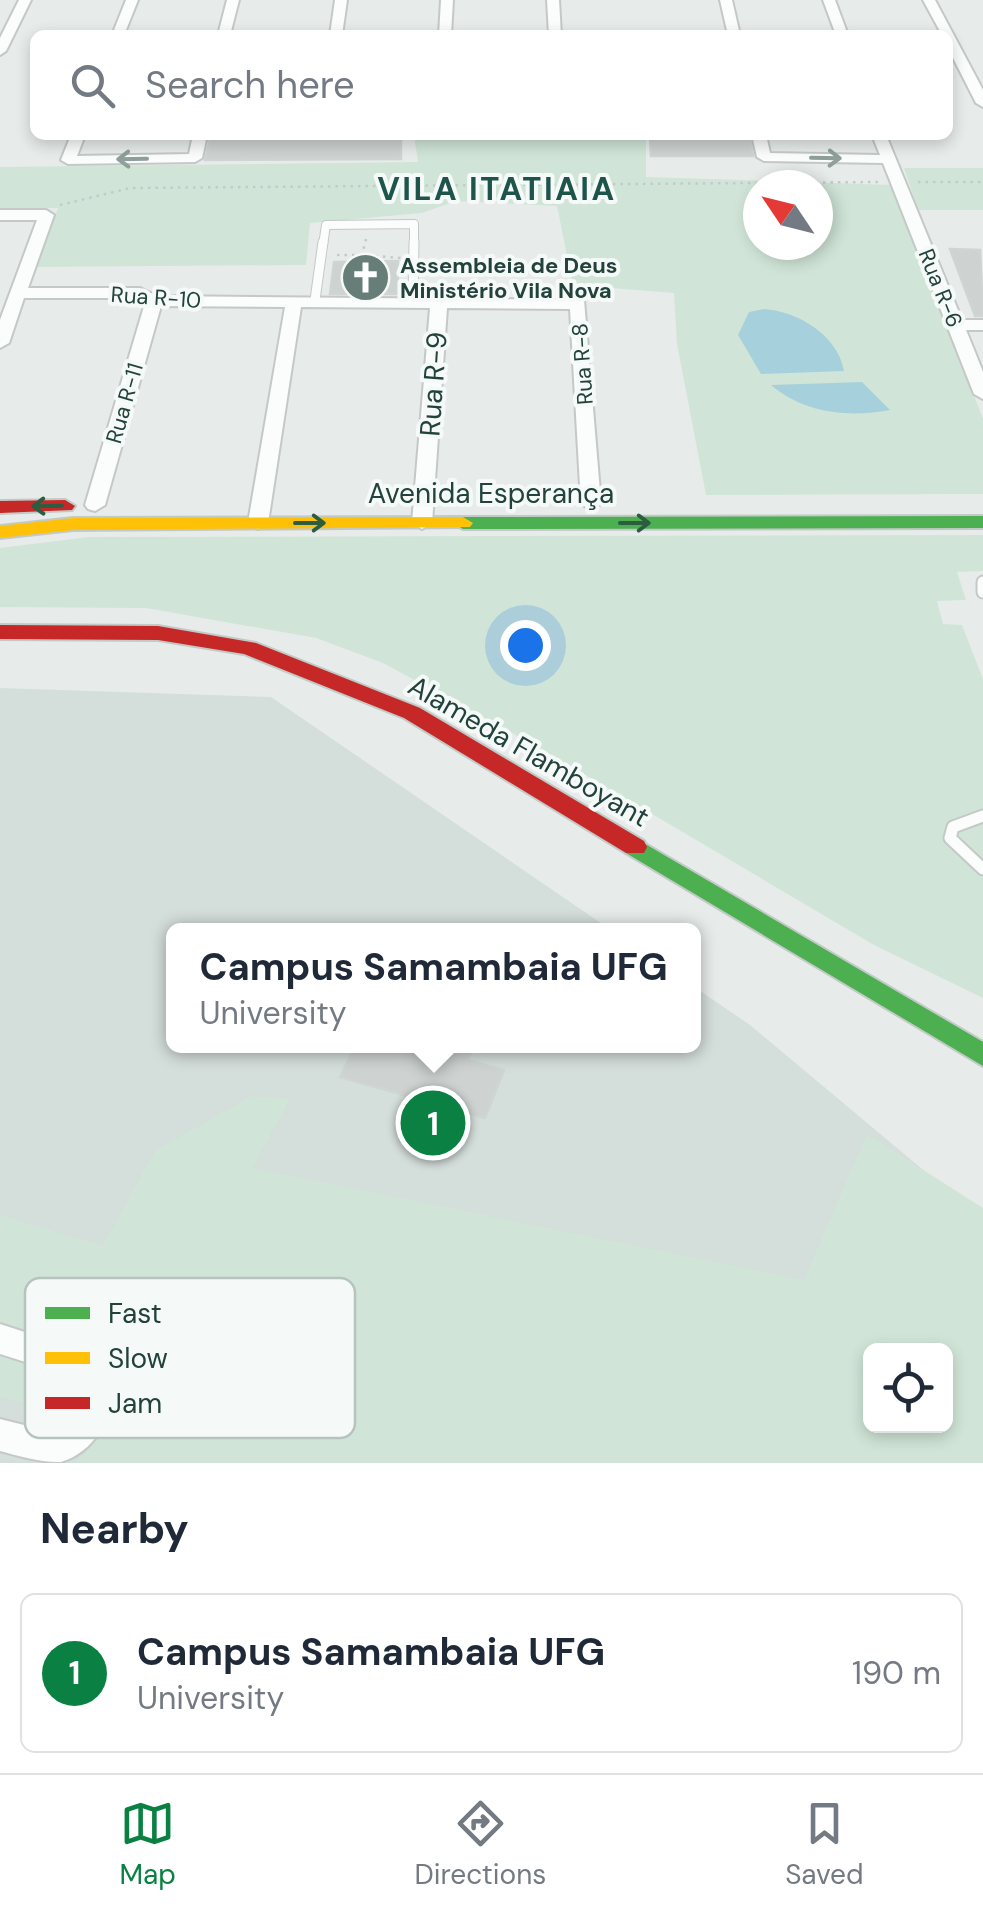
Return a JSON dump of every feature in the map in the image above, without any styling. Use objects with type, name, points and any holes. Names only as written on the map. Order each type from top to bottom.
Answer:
[{"type":"main road","name":"Avenida Esperança","points":[[423,514],[591,504],[983,502]]},
{"type":"main road","name":"Avenida Esperança","points":[[0,506],[95,505],[260,514]]},
{"type":"main road","name":"Avenida Esperança","points":[[0,532],[260,514],[983,522]]},
{"type":"main road","name":"Alameda Flamboyant","points":[[0,632],[158,633],[248,648],[412,713],[983,1056]]},
{"type":"street","points":[[0,50],[25,0]]},
{"type":"street","points":[[120,30],[132,0]]},
{"type":"street","points":[[225,30],[233,0]]},
{"type":"street","points":[[337,30],[341,0]]},
{"type":"street","points":[[446,30],[447,0]]},
{"type":"street","points":[[553,0],[555,30]]},
{"type":"street","points":[[726,0],[733,30]]},
{"type":"street","points":[[830,0],[840,30]]},
{"type":"street","points":[[930,0],[945,30]]},
{"type":"street","points":[[953,45],[983,102]]},
{"type":"street","points":[[76,140],[68,160],[195,158],[199,140]]},
{"type":"street","points":[[760,140],[764,158],[888,159]]},
{"type":"street","name":"Rua R-6","points":[[881,140],[983,394]]},
{"type":"street","points":[[0,215],[52,210],[11,305],[0,343]]},
{"type":"street","name":"Rua R-10","points":[[11,305],[140,294],[154,302],[315,300],[439,305]]},
{"type":"street","name":"Rua R-11","points":[[95,505],[154,302]]},
{"type":"street","points":[[260,514],[294,302]]},
{"type":"street","name":"Rua R-8","points":[[439,305],[578,304],[591,504]]},
{"type":"street","name":"Rua R-9","points":[[423,514],[439,305]]},
{"type":"street","points":[[956,326],[983,325]]},
{"type":"street","points":[[0,1338],[25,1346]]},
{"type":"street","points":[[0,1434],[54,1449],[75,1438]]},
{"type":"lane","points":[[315,300],[326,225],[414,224],[412,302]]},
{"type":"lane","points":[[983,582],[983,592]]},
{"type":"lane","points":[[983,816],[953,827],[950,838],[983,869]]},
{"type":"path","points":[[52,210],[130,188],[983,182]]},
{"type":"path","points":[[362,255],[369,224]]},
{"type":"path","points":[[322,255],[414,259]]},
{"type":"shaded area","points":[[0,688],[271,697],[601,923],[166,923],[166,1053],[701,1053],[701,991],[750,1025],[983,1220],[983,1463],[0,1463]]},
{"type":"green space","points":[[415,140],[646,140],[646,177],[743,180],[743,260],[833,260],[833,183],[894,185],[983,419],[983,494],[706,495],[677,344],[674,293],[573,285],[557,206],[456,201],[422,213],[310,223],[306,265],[36,267],[58,208],[0,209],[0,167],[418,162]]},
{"type":"green space","points":[[904,168],[983,168],[983,210],[918,210]]},
{"type":"green space","points":[[983,535],[983,571],[957,572],[966,600],[937,601],[943,624],[962,625],[983,679],[983,998],[874,945],[540,748],[383,663],[316,638],[146,608],[0,607],[0,548],[89,537]]},
{"type":"green space","points":[[252,1096],[290,1099],[252,1168],[804,1280],[867,1134],[983,1208],[983,1463],[75,1463],[95,1438],[355,1438],[355,1278],[25,1278],[25,1333],[0,1325],[0,1215],[103,1246],[155,1151]]},
{"type":"green space","points":[[0,1352],[25,1360],[25,1404],[0,1396]]},
{"type":"water","points":[[764,309],[790,314],[814,327],[834,346],[844,371],[761,374],[738,335],[749,312]]},
{"type":"water","points":[[862,382],[890,410],[827,411],[798,402],[771,385]]},
{"type":"building","points":[[210,140],[401,140],[401,159],[205,160]]},
{"type":"building","points":[[650,140],[750,140],[753,156],[651,156]]},
{"type":"building","points":[[950,249],[980,250],[983,316],[975,316]]},
{"type":"building","name":"Assembleia de Deus Ministério Vila Nova","points":[[398,261],[398,294],[330,294],[334,262]]},
{"type":"building","points":[[352,1053],[471,1053],[468,1060],[504,1070],[485,1118],[340,1077]]},
{"type":"traffic: fast","points":[[463,523],[983,522]]},
{"type":"traffic: fast","points":[[635,847],[983,1055]]},
{"type":"traffic: slow","points":[[0,532],[73,524],[463,523]]},
{"type":"traffic: jam","points":[[0,507],[65,506]]},
{"type":"traffic: jam","points":[[0,632],[158,633],[248,648],[412,713],[635,847]]},
{"type":"place","name":"Assembleia de Deus Ministério Vila Nova","points":[[365,278]]},
{"type":"place","name":"Campus Samambaia UFG","points":[[433,1123]]},
{"type":"district","name":"VILA ITATIAIA","points":[[497,189]]}]
